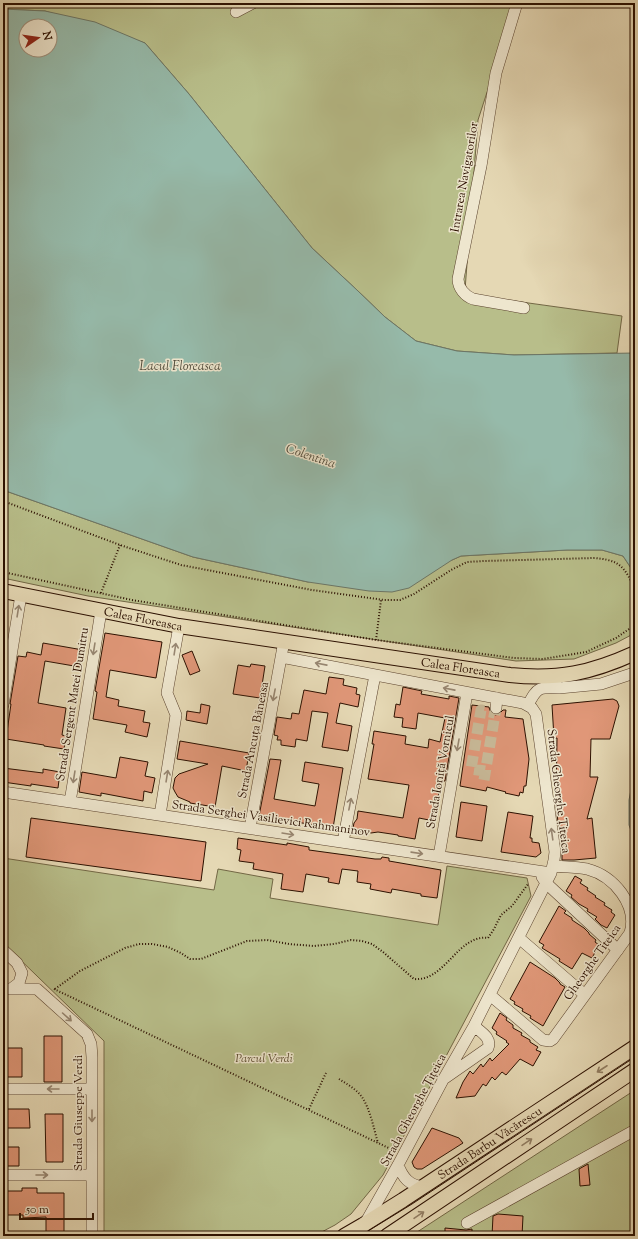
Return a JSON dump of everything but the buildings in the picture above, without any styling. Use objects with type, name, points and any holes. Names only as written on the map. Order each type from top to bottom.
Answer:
[{"type":"main road","name":"Calea Floreasca","points":[[3,591],[178,626],[529,677],[559,676],[583,672],[607,665],[635,653]]},
{"type":"main road","name":"Strada Barbu Văcărescu","points":[[344,1236],[361,1231],[635,1047]]},
{"type":"main road","name":"Strada Barbu Văcărescu","points":[[387,1236],[635,1070]]},
{"type":"street","points":[[236,12],[253,3]]},
{"type":"street","name":"Intrarea Navigatorilor","points":[[517,3],[496,73],[481,166],[458,285],[467,297],[524,308]]},
{"type":"street","points":[[3,705],[21,595]]},
{"type":"street","name":"Strada Sergent Matei Dumitru","points":[[70,802],[100,611]]},
{"type":"street","points":[[160,815],[176,716],[167,693],[178,626]]},
{"type":"street","points":[[281,656],[287,642]]},
{"type":"street","points":[[287,642],[294,659]]},
{"type":"street","name":"Calea Floreasca","points":[[281,656],[467,692],[496,703],[523,703],[528,705]]},
{"type":"street","name":"Strada Ancuța Băneasa","points":[[250,828],[281,656]]},
{"type":"street","points":[[607,665],[608,682]]},
{"type":"street","points":[[528,705],[534,693],[543,687],[559,688],[601,684],[631,674]]},
{"type":"street","points":[[343,842],[375,675]]},
{"type":"street","points":[[549,676],[559,688]]},
{"type":"street","name":"Strada Ioniță Vornicul","points":[[440,856],[467,692]]},
{"type":"street","name":"Strada Gheorghe Țițeica","points":[[361,1231],[474,1026],[550,874],[555,852],[536,714],[528,705]]},
{"type":"street","name":"Strada Serghei Vasilievici Rahmaninov","points":[[3,792],[536,870],[550,874]]},
{"type":"street","name":"Gheorghe Titeica","points":[[490,995],[543,1040],[546,1041],[553,1039],[630,933],[632,919],[628,906],[618,889],[608,879],[598,873],[586,869],[550,874]]},
{"type":"street","points":[[550,874],[618,950]]},
{"type":"street","points":[[519,938],[585,995]]},
{"type":"street","points":[[3,950],[17,963],[22,973],[19,983],[7,989]]},
{"type":"street","name":"Strada Giuseppe Verdi","points":[[7,989],[37,989],[86,1034],[89,1040],[92,1057],[92,1236]]},
{"type":"street","points":[[443,1080],[490,1046],[488,1039],[474,1026]]},
{"type":"street","points":[[3,1089],[92,1089]]},
{"type":"street","points":[[467,1223],[635,1130]]},
{"type":"street","points":[[398,1165],[405,1180],[423,1188]]},
{"type":"street","points":[[3,1175],[91,1175]]},
{"type":"path","points":[[3,501],[120,545],[180,565],[312,590],[381,600],[400,600],[414,594],[451,570],[467,562],[484,561],[595,558],[611,560],[620,565],[626,572],[635,591]]},
{"type":"path","points":[[101,593],[120,545]]},
{"type":"path","points":[[3,572],[132,600],[376,640],[514,658],[543,659],[586,652],[616,638],[635,625]]},
{"type":"path","points":[[376,640],[381,600]]},
{"type":"path","points":[[404,1155],[55,989],[80,971],[125,948],[139,944],[152,944],[168,947],[190,959],[195,960],[247,941],[267,940],[314,946],[334,944],[351,940],[362,941],[372,944],[414,979],[418,980],[437,972],[464,947],[477,938],[488,938],[501,915],[512,906],[528,884]]},
{"type":"path","points":[[309,1110],[326,1074]]},
{"type":"path","points":[[339,1080],[353,1088],[362,1096],[366,1104],[378,1143]]},
{"type":"green space","points":[[3,3],[516,3],[478,120],[465,290],[471,295],[622,316],[617,353],[514,355],[457,351],[416,341],[385,317],[312,248],[189,94],[145,43],[45,11],[3,9]]},
{"type":"green space","points":[[3,490],[193,557],[308,582],[452,560],[461,556],[567,550],[602,550],[623,556],[635,574],[635,633],[616,643],[574,659],[516,661],[88,596],[3,578]]},
{"type":"green space","name":"Parcul Verdi","points":[[3,858],[214,890],[218,869],[273,879],[270,898],[438,925],[447,866],[527,878],[531,896],[383,1175],[351,1214],[335,1225],[314,1236],[104,1236],[104,1041],[3,943]]},
{"type":"green space","points":[[635,1090],[635,1236],[411,1236]]},
{"type":"water","name":"Lacul Floreasca","points":[[3,9],[45,11],[95,22],[145,43],[189,94],[312,248],[385,317],[416,341],[457,351],[514,355],[635,353],[635,574],[623,556],[602,550],[567,550],[461,556],[452,560],[409,588],[392,592],[369,591],[308,582],[193,557],[3,490]]},
{"type":"water","points":[[635,769],[635,842],[629,825],[629,800]]},
{"type":"tunnel","points":[[484,780],[496,708]]},
{"type":"tunnel","points":[[485,771],[471,769],[481,710],[495,713]]},
{"type":"tram line","points":[[360,1236],[412,1204],[635,1057]]},
{"type":"water label","name":"Colentina","points":[[311,455]]}]
